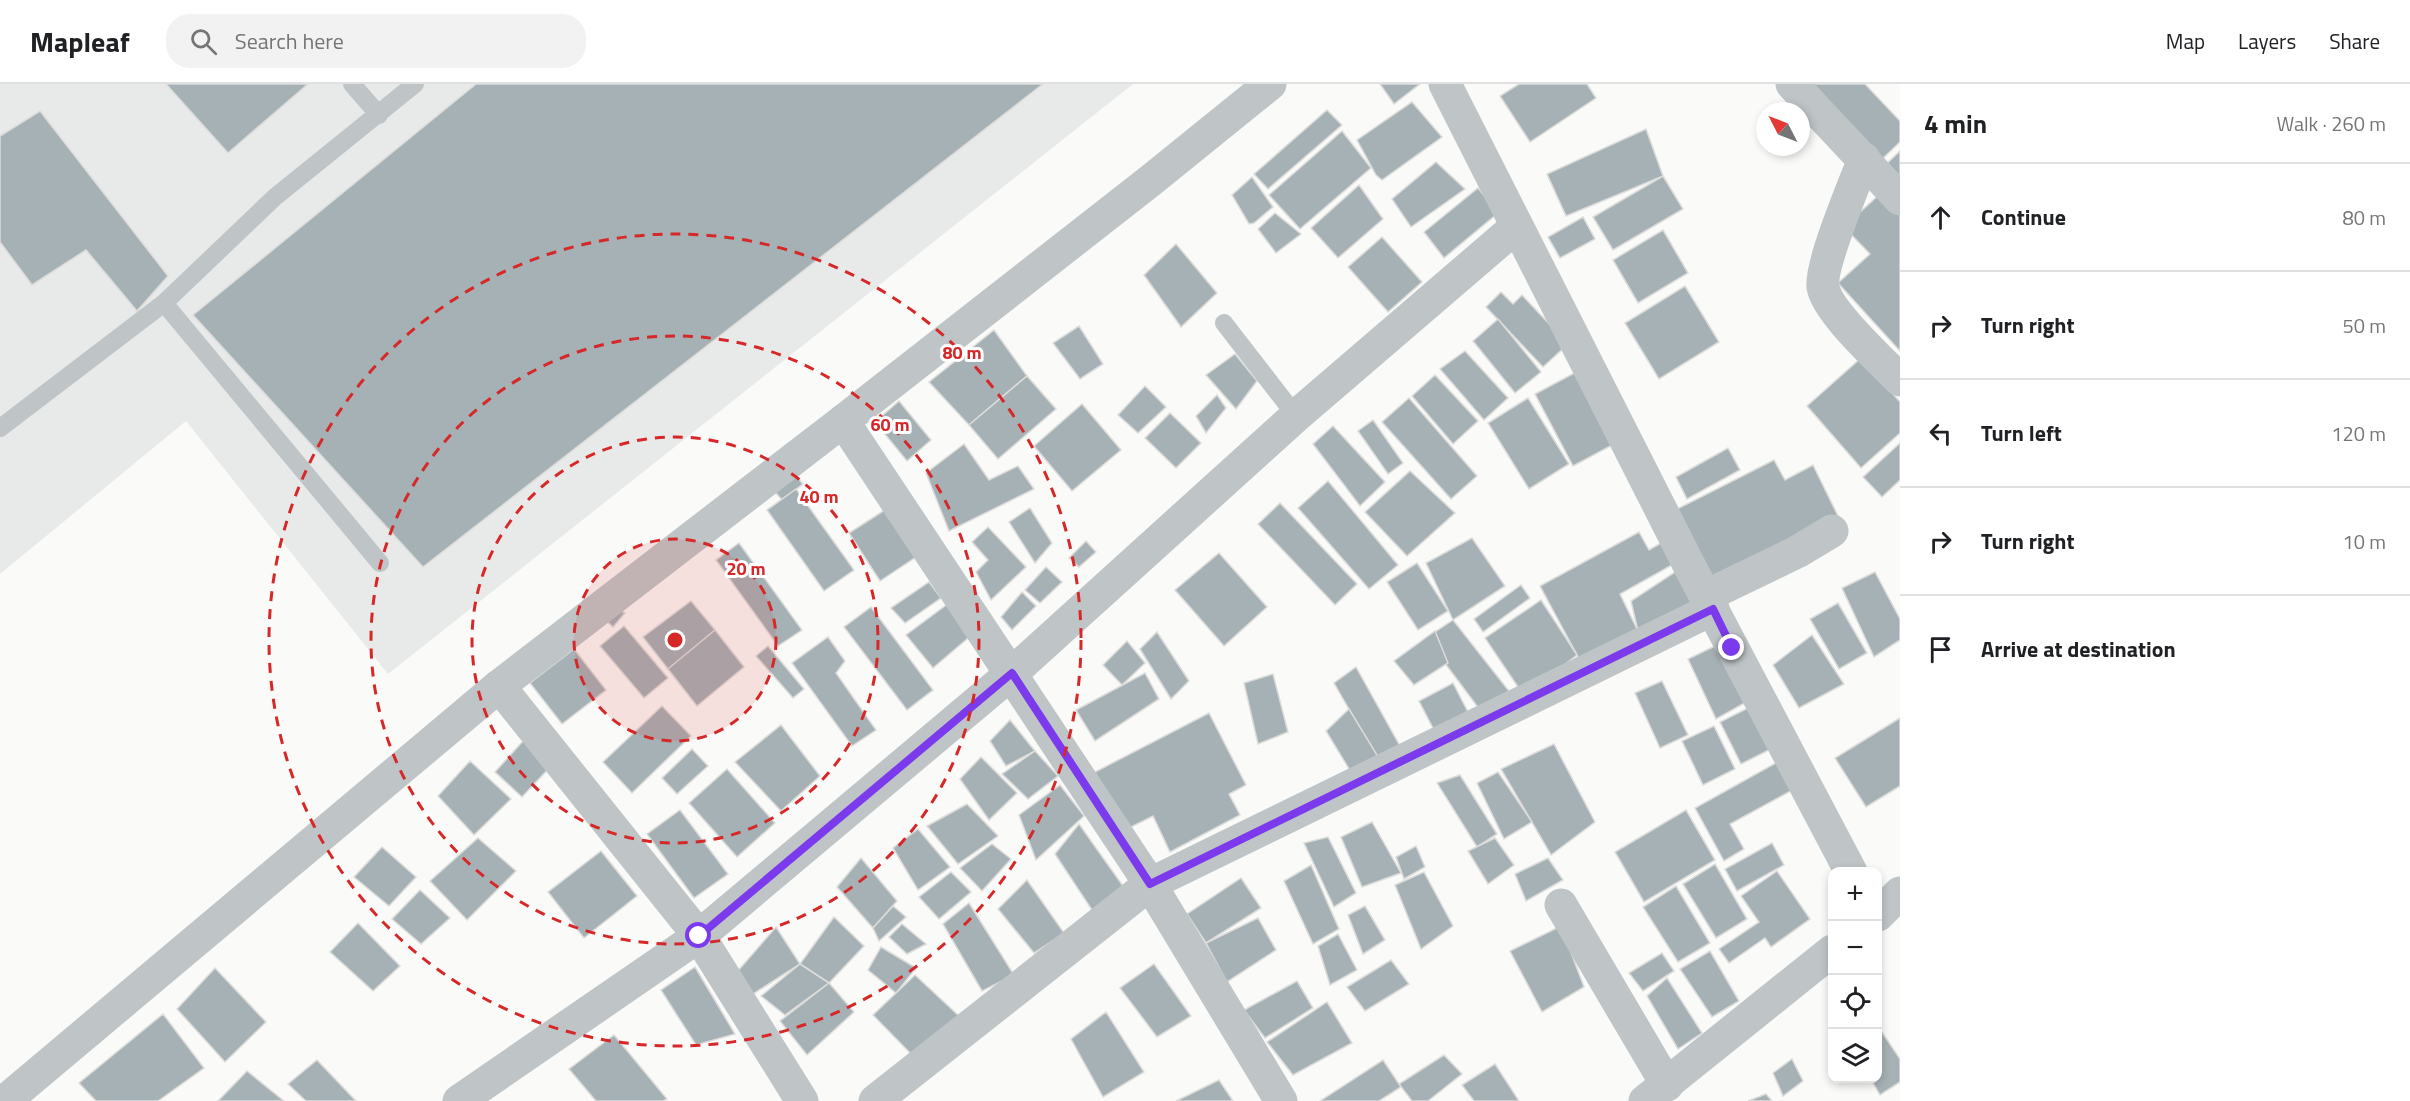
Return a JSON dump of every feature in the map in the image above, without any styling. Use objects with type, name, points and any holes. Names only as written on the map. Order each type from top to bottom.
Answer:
[{"type":"street","points":[[5,1101],[499,686],[843,421],[1270,84]]},
{"type":"street","points":[[1444,84],[1709,602],[1848,867]]},
{"type":"street","points":[[1792,84],[1900,199]]},
{"type":"street","points":[[1864,159],[1825,264],[1823,288],[1833,310],[1900,380]]},
{"type":"street","points":[[459,1101],[699,936],[1012,673],[1296,416],[1516,227]]},
{"type":"street","points":[[843,421],[1150,884],[1281,1101]]},
{"type":"street","points":[[875,1101],[1150,884],[1709,602],[1832,531]]},
{"type":"street","points":[[499,686],[699,936],[802,1101]]},
{"type":"street","points":[[1882,911],[1900,893]]},
{"type":"street","points":[[1561,905],[1656,1093],[1828,955]]},
{"type":"lane","points":[[352,84],[379,115]]},
{"type":"lane","points":[[0,428],[164,303],[275,197],[415,84]]},
{"type":"lane","points":[[164,303],[380,563]]},
{"type":"lane","points":[[1224,323],[1296,416]]},
{"type":"shaded area","points":[[0,84],[1133,84],[388,674],[186,421],[0,574]]},
{"type":"building","points":[[166,84],[308,84],[228,153]]},
{"type":"building","points":[[476,84],[1043,84],[423,567],[193,315]]},
{"type":"building","points":[[1380,84],[1420,84],[1394,104]]},
{"type":"building","points":[[1519,84],[1587,84],[1596,98],[1530,142],[1500,96]]},
{"type":"building","points":[[1806,84],[1865,84],[1900,121],[1900,142],[1879,162]]},
{"type":"building","points":[[1412,102],[1442,137],[1382,180],[1376,175],[1357,140]]},
{"type":"building","points":[[1327,110],[1342,125],[1268,189],[1254,174]]},
{"type":"building","points":[[40,111],[168,276],[137,311],[86,250],[32,285],[0,242],[0,136]]},
{"type":"building","points":[[1646,129],[1663,176],[1566,216],[1547,174]]},
{"type":"building","points":[[1342,131],[1371,168],[1300,229],[1269,195]]},
{"type":"building","points":[[1900,151],[1900,191],[1880,170]]},
{"type":"building","points":[[1436,162],[1465,189],[1411,227],[1392,199]]},
{"type":"building","points":[[1663,176],[1683,209],[1613,250],[1593,217]]},
{"type":"building","points":[[1252,177],[1273,207],[1254,223],[1249,224],[1232,195]]},
{"type":"building","points":[[1359,185],[1383,219],[1338,258],[1311,228]]},
{"type":"building","points":[[1478,188],[1498,213],[1444,258],[1424,232]]},
{"type":"building","points":[[1882,192],[1900,212],[1900,351],[1838,283],[1870,254],[1844,227]]},
{"type":"building","points":[[1275,213],[1301,234],[1276,253],[1258,229]]},
{"type":"building","points":[[1583,217],[1595,239],[1560,258],[1548,237]]},
{"type":"building","points":[[1663,230],[1688,273],[1638,303],[1613,260]]},
{"type":"building","points":[[1382,237],[1422,282],[1388,312],[1348,267]]},
{"type":"building","points":[[1176,244],[1217,293],[1181,327],[1144,275]]},
{"type":"building","points":[[1685,286],[1719,342],[1659,379],[1625,323]]},
{"type":"building","points":[[1501,292],[1513,304],[1522,295],[1568,344],[1543,367],[1486,307]]},
{"type":"building","points":[[1498,319],[1541,372],[1515,393],[1473,341]]},
{"type":"building","points":[[1079,326],[1103,364],[1080,379],[1053,343]]},
{"type":"building","points":[[994,330],[1027,376],[969,425],[929,382]]},
{"type":"building","points":[[1465,351],[1508,398],[1484,420],[1440,369]]},
{"type":"building","points":[[1235,354],[1257,381],[1236,409],[1206,375]]},
{"type":"building","points":[[1861,358],[1900,402],[1900,433],[1861,468],[1807,406]]},
{"type":"building","points":[[1580,370],[1618,442],[1573,466],[1535,394]]},
{"type":"building","points":[[1435,375],[1478,421],[1453,444],[1412,396]]},
{"type":"building","points":[[1027,376],[1056,409],[998,459],[969,425]]},
{"type":"building","points":[[1145,386],[1166,407],[1138,433],[1118,415]]},
{"type":"building","points":[[1217,395],[1226,408],[1206,433],[1196,416]]},
{"type":"building","points":[[1409,398],[1477,476],[1451,499],[1382,422]]},
{"type":"building","points":[[1528,398],[1569,464],[1529,489],[1488,423]]},
{"type":"building","points":[[899,401],[931,440],[907,461],[875,422]]},
{"type":"building","points":[[1082,404],[1121,450],[1072,491],[1034,446]]},
{"type":"building","points":[[1170,413],[1201,443],[1176,468],[1145,438]]},
{"type":"building","points":[[1373,420],[1403,463],[1388,474],[1358,431]]},
{"type":"building","points":[[1333,426],[1385,482],[1360,506],[1313,444]]},
{"type":"building","points":[[1900,443],[1900,480],[1882,497],[1863,477]]},
{"type":"building","points":[[964,444],[989,480],[1018,466],[1034,489],[949,531],[926,473]]},
{"type":"building","points":[[1728,448],[1740,470],[1687,499],[1676,477]]},
{"type":"building","points":[[1774,460],[1785,480],[1813,465],[1839,518],[1713,581],[1677,509]]},
{"type":"building","points":[[791,471],[803,484],[782,500],[770,486]]},
{"type":"building","points":[[1410,471],[1455,513],[1407,556],[1365,512]]},
{"type":"building","points":[[1328,481],[1398,565],[1369,589],[1298,508]]},
{"type":"building","points":[[796,489],[854,570],[824,591],[767,510]]},
{"type":"building","points":[[1280,503],[1357,584],[1335,605],[1258,524]]},
{"type":"building","points":[[888,508],[919,555],[880,581],[849,533]]},
{"type":"building","points":[[1030,508],[1052,543],[1035,563],[1009,522]]},
{"type":"building","points":[[988,527],[1026,567],[991,600],[976,572],[988,560],[972,542]]},
{"type":"building","points":[[1639,532],[1649,550],[1661,543],[1672,565],[1620,594],[1638,631],[1583,666],[1540,586]]},
{"type":"building","points":[[1472,538],[1505,586],[1453,620],[1426,563]]},
{"type":"building","points":[[1086,541],[1096,552],[1079,567],[1069,558]]},
{"type":"building","points":[[739,543],[802,630],[778,646],[716,560]]},
{"type":"building","points":[[1219,553],[1267,607],[1224,646],[1175,590]]},
{"type":"building","points":[[1417,563],[1448,611],[1418,630],[1387,582]]},
{"type":"building","points":[[1046,567],[1062,582],[1040,603],[1025,590]]},
{"type":"building","points":[[1678,570],[1695,609],[1638,631],[1631,601]]},
{"type":"building","points":[[1875,572],[1900,619],[1900,640],[1874,657],[1842,588]]},
{"type":"building","points":[[929,582],[941,598],[905,623],[891,608]]},
{"type":"building","points":[[1521,585],[1530,598],[1483,632],[1474,619]]},
{"type":"building","points":[[1022,592],[1036,606],[1012,630],[1001,617]]},
{"type":"building","points":[[1541,600],[1577,655],[1524,696],[1485,638]]},
{"type":"building","points":[[691,601],[715,630],[668,669],[643,637]]},
{"type":"building","points":[[609,603],[625,613],[613,627],[598,613]]},
{"type":"building","points":[[949,603],[974,633],[933,668],[906,635]]},
{"type":"building","points":[[1838,603],[1867,653],[1839,669],[1810,619]]},
{"type":"building","points":[[871,607],[933,690],[907,710],[844,627]]},
{"type":"building","points":[[1453,620],[1516,700],[1486,718],[1426,638]]},
{"type":"building","points":[[624,626],[668,678],[644,698],[600,646]]},
{"type":"building","points":[[715,630],[744,667],[697,706],[668,669]]},
{"type":"building","points":[[1435,631],[1448,663],[1414,685],[1394,661]]},
{"type":"building","points":[[1157,632],[1189,681],[1171,699],[1140,649]]},
{"type":"building","points":[[1812,635],[1844,684],[1799,708],[1773,665]]},
{"type":"building","points":[[828,637],[845,661],[836,673],[876,730],[852,746],[792,663]]},
{"type":"building","points":[[1127,641],[1145,663],[1122,685],[1103,665]]},
{"type":"building","points":[[1719,644],[1750,700],[1716,719],[1688,659]]},
{"type":"building","points":[[768,646],[804,689],[793,698],[756,656]]},
{"type":"building","points":[[574,649],[606,690],[562,724],[530,683]]},
{"type":"building","points":[[1356,667],[1400,746],[1377,758],[1334,683]]},
{"type":"building","points":[[1145,673],[1159,699],[1095,741],[1076,710]]},
{"type":"building","points":[[1273,674],[1288,732],[1258,744],[1244,683]]},
{"type":"building","points":[[1662,681],[1688,735],[1660,748],[1635,693]]},
{"type":"building","points":[[1453,683],[1469,714],[1435,732],[1419,701]]},
{"type":"building","points":[[1754,705],[1775,747],[1741,764],[1720,722]]},
{"type":"building","points":[[662,706],[691,736],[632,793],[603,762]]},
{"type":"building","points":[[1349,709],[1380,760],[1354,777],[1326,731]]},
{"type":"building","points":[[1209,713],[1246,785],[1229,794],[1240,815],[1170,852],[1153,816],[1125,830],[1095,772]]},
{"type":"building","points":[[1900,718],[1900,786],[1866,807],[1835,758]]},
{"type":"building","points":[[1010,720],[1035,751],[1006,766],[990,741]]},
{"type":"building","points":[[781,725],[820,776],[781,811],[735,762]]},
{"type":"building","points":[[1714,726],[1735,769],[1703,785],[1682,741]]},
{"type":"building","points":[[524,740],[552,765],[522,797],[495,772]]},
{"type":"building","points":[[1554,744],[1595,822],[1551,855],[1501,769]]},
{"type":"building","points":[[692,749],[708,766],[677,794],[662,778]]},
{"type":"building","points":[[1035,751],[1058,776],[1028,799],[1002,774]]},
{"type":"building","points":[[981,757],[1017,793],[989,820],[960,779]]},
{"type":"building","points":[[1783,759],[1798,787],[1730,824],[1744,849],[1724,861],[1695,808]]},
{"type":"building","points":[[470,761],[511,799],[474,835],[438,796]]},
{"type":"building","points":[[727,769],[775,823],[737,857],[689,803]]},
{"type":"building","points":[[1498,772],[1532,822],[1504,839],[1477,783]]},
{"type":"building","points":[[1460,775],[1497,834],[1477,847],[1437,783]]},
{"type":"building","points":[[1060,785],[1084,816],[1036,860],[1019,815]]},
{"type":"building","points":[[967,804],[998,836],[958,864],[927,826]]},
{"type":"building","points":[[680,810],[728,874],[694,898],[647,834]]},
{"type":"building","points":[[1686,810],[1715,860],[1644,902],[1615,852]]},
{"type":"building","points":[[1372,822],[1401,873],[1362,887],[1341,837]]},
{"type":"building","points":[[1079,824],[1123,886],[1092,910],[1055,854]]},
{"type":"building","points":[[918,829],[950,867],[918,890],[893,848]]},
{"type":"building","points":[[1328,837],[1356,893],[1334,907],[1304,843]]},
{"type":"building","points":[[478,838],[516,871],[467,920],[430,881]]},
{"type":"building","points":[[1495,838],[1514,865],[1488,884],[1468,851]]},
{"type":"building","points":[[1772,843],[1784,865],[1737,891],[1725,869]]},
{"type":"building","points":[[992,844],[1011,859],[982,891],[960,868]]},
{"type":"building","points":[[1416,846],[1425,867],[1404,879],[1396,857]]},
{"type":"building","points":[[382,847],[416,877],[389,906],[354,877]]},
{"type":"building","points":[[601,851],[637,896],[584,938],[548,892]]},
{"type":"building","points":[[861,858],[897,901],[873,928],[837,887]]},
{"type":"building","points":[[1548,858],[1563,880],[1526,901],[1515,874]]},
{"type":"building","points":[[1715,864],[1747,919],[1716,938],[1683,884]]},
{"type":"building","points":[[1311,865],[1339,929],[1313,944],[1284,881]]},
{"type":"building","points":[[1777,871],[1810,919],[1771,947],[1765,938],[1729,963],[1719,949],[1759,922],[1741,896]]},
{"type":"building","points":[[951,872],[971,892],[939,919],[919,897]]},
{"type":"building","points":[[1424,872],[1453,926],[1421,949],[1395,885]]},
{"type":"building","points":[[1241,878],[1261,908],[1206,943],[1187,914]]},
{"type":"building","points":[[1027,880],[1064,933],[1034,953],[998,909]]},
{"type":"building","points":[[1676,886],[1710,943],[1678,962],[1643,907]]},
{"type":"building","points":[[420,890],[450,918],[421,944],[392,919]]},
{"type":"building","points":[[969,903],[1014,975],[982,991],[943,924]]},
{"type":"building","points":[[893,906],[906,917],[879,941],[873,928]]},
{"type":"building","points":[[1365,906],[1385,940],[1363,954],[1348,915]]},
{"type":"building","points":[[834,917],[864,946],[829,983],[800,964]]},
{"type":"building","points":[[1258,918],[1276,950],[1227,982],[1206,943]]},
{"type":"building","points":[[358,923],[400,966],[373,991],[330,952]]},
{"type":"building","points":[[902,924],[926,944],[907,954],[889,937]]},
{"type":"building","points":[[1561,926],[1584,987],[1542,1012],[1510,951]]},
{"type":"building","points":[[776,927],[800,964],[753,994],[737,972]]},
{"type":"building","points":[[1338,934],[1357,970],[1330,985],[1318,946]]},
{"type":"building","points":[[881,947],[916,968],[896,993],[868,970]]},
{"type":"building","points":[[1710,951],[1739,1001],[1712,1017],[1680,969]]},
{"type":"building","points":[[1662,953],[1674,971],[1643,991],[1629,973]]},
{"type":"building","points":[[1391,960],[1409,984],[1365,1011],[1347,987]]},
{"type":"building","points":[[800,964],[829,983],[785,1015],[761,996]]},
{"type":"building","points":[[1154,964],[1191,1016],[1157,1037],[1120,988]]},
{"type":"building","points":[[695,967],[735,1034],[696,1045],[661,990]]},
{"type":"building","points":[[215,968],[266,1022],[225,1062],[177,1009]]},
{"type":"building","points":[[915,975],[959,1016],[915,1058],[873,1015]]},
{"type":"building","points":[[1667,978],[1702,1033],[1678,1049],[1647,996]]},
{"type":"building","points":[[1297,981],[1313,1008],[1265,1038],[1244,1010]]},
{"type":"building","points":[[829,983],[854,1012],[807,1055],[780,1021]]},
{"type":"building","points":[[1327,1002],[1352,1043],[1293,1075],[1267,1042]]},
{"type":"building","points":[[1106,1012],[1144,1072],[1103,1097],[1071,1039]]},
{"type":"building","points":[[163,1014],[204,1068],[158,1101],[96,1101],[79,1083]]},
{"type":"building","points":[[1882,1032],[1900,1059],[1900,1082],[1880,1095],[1873,1083],[1882,1083]]},
{"type":"building","points":[[614,1035],[667,1099],[663,1101],[596,1101],[569,1069]]},
{"type":"building","points":[[1444,1055],[1462,1074],[1428,1101],[1412,1101],[1399,1084]]},
{"type":"building","points":[[1792,1059],[1803,1081],[1783,1096],[1773,1073]]},
{"type":"building","points":[[317,1060],[356,1101],[306,1101],[288,1084]]},
{"type":"building","points":[[1383,1060],[1401,1087],[1379,1101],[1320,1101]]},
{"type":"building","points":[[1495,1064],[1519,1101],[1474,1101],[1462,1085]]},
{"type":"building","points":[[247,1071],[284,1101],[218,1101]]},
{"type":"building","points":[[1219,1080],[1233,1101],[1176,1101]]},
{"type":"building","points":[[1766,1094],[1772,1101],[1748,1101]]},
{"type":"route","points":[[699,936],[1012,673],[1150,884],[1713,609],[1732,648]]}]
